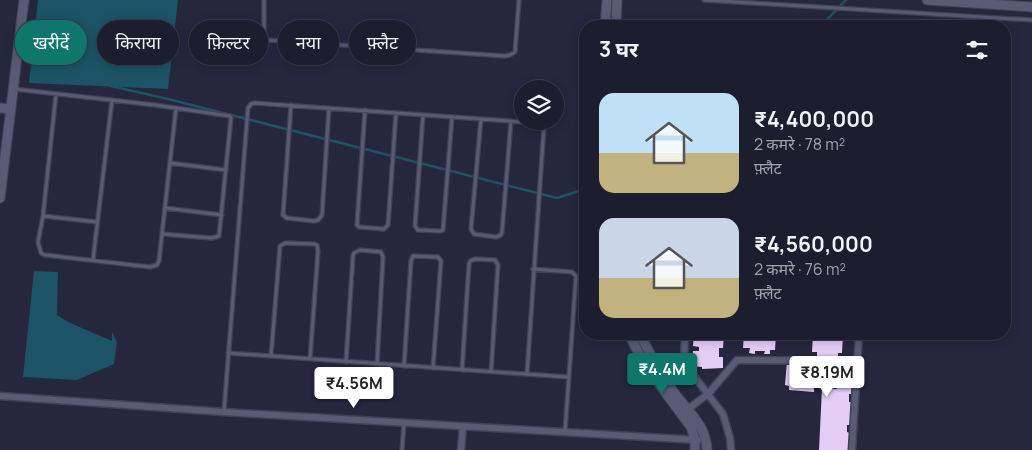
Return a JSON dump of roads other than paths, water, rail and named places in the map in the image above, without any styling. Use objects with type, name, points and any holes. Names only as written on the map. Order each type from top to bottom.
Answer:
[{"type":"street","points":[[0,198],[24,0]]},
{"type":"street","points":[[605,20],[607,0]]},
{"type":"street","points":[[616,20],[617,0]]},
{"type":"street","points":[[927,0],[1032,7]]},
{"type":"street","points":[[0,108],[11,109]]},
{"type":"street","points":[[632,340],[644,364],[690,426],[695,440],[695,450]]},
{"type":"street","points":[[643,340],[657,367],[703,431],[707,446]]},
{"type":"street","points":[[686,340],[684,363],[723,414],[730,438],[731,450]]},
{"type":"street","points":[[852,450],[859,340]]},
{"type":"street","points":[[688,409],[708,394],[737,360],[857,361]]},
{"type":"street","points":[[0,396],[224,412],[695,440],[707,446]]},
{"type":"street","points":[[461,450],[462,426]]},
{"type":"lane","points":[[264,0],[264,37],[267,40],[505,56],[510,56],[515,52],[519,0]]},
{"type":"lane","points":[[704,0],[1032,20]]},
{"type":"lane","points":[[14,89],[176,108],[231,118],[220,234],[216,238],[162,234]]},
{"type":"lane","points":[[56,94],[43,216],[38,242],[40,252],[45,255],[154,267],[157,265],[159,261],[176,108]]},
{"type":"lane","points":[[92,260],[112,100]]},
{"type":"lane","points":[[224,412],[248,108],[254,103],[537,122],[544,126],[527,374]]},
{"type":"lane","points":[[291,105],[283,215],[287,218],[314,221],[321,218],[322,215],[329,108]]},
{"type":"lane","points":[[365,110],[356,225],[359,227],[384,229],[388,225],[396,113]]},
{"type":"lane","points":[[423,114],[415,226],[418,230],[443,230],[452,116]]},
{"type":"lane","points":[[482,119],[471,229],[474,234],[496,237],[501,235],[502,232],[511,121]]},
{"type":"lane","points":[[170,163],[227,170]]},
{"type":"lane","points":[[165,208],[222,215]]},
{"type":"lane","points":[[43,216],[97,222]]},
{"type":"lane","points":[[270,356],[280,246],[285,243],[314,244],[318,251],[310,359]]},
{"type":"lane","points":[[346,362],[353,256],[356,251],[360,250],[380,252],[383,257],[377,364]]},
{"type":"lane","points":[[404,366],[411,261],[413,256],[417,255],[438,257],[440,261],[433,368]]},
{"type":"lane","points":[[462,370],[469,264],[475,258],[495,260],[498,265],[490,372]]},
{"type":"lane","points":[[533,269],[572,272],[576,276],[565,432]]},
{"type":"lane","points":[[228,353],[568,377]]},
{"type":"lane","points":[[402,450],[404,422]]},
{"type":"water","points":[[38,0],[178,0],[176,20],[97,20],[97,65],[171,65],[168,89],[29,83],[31,65],[87,65],[87,20],[36,20]]},
{"type":"water","points":[[34,271],[58,272],[57,315],[70,323],[112,341],[112,332],[117,342],[114,364],[77,380],[23,377]]},
{"type":"waterway","points":[[827,20],[846,0]]},
{"type":"waterway","points":[[111,86],[557,198],[579,191]]}]
